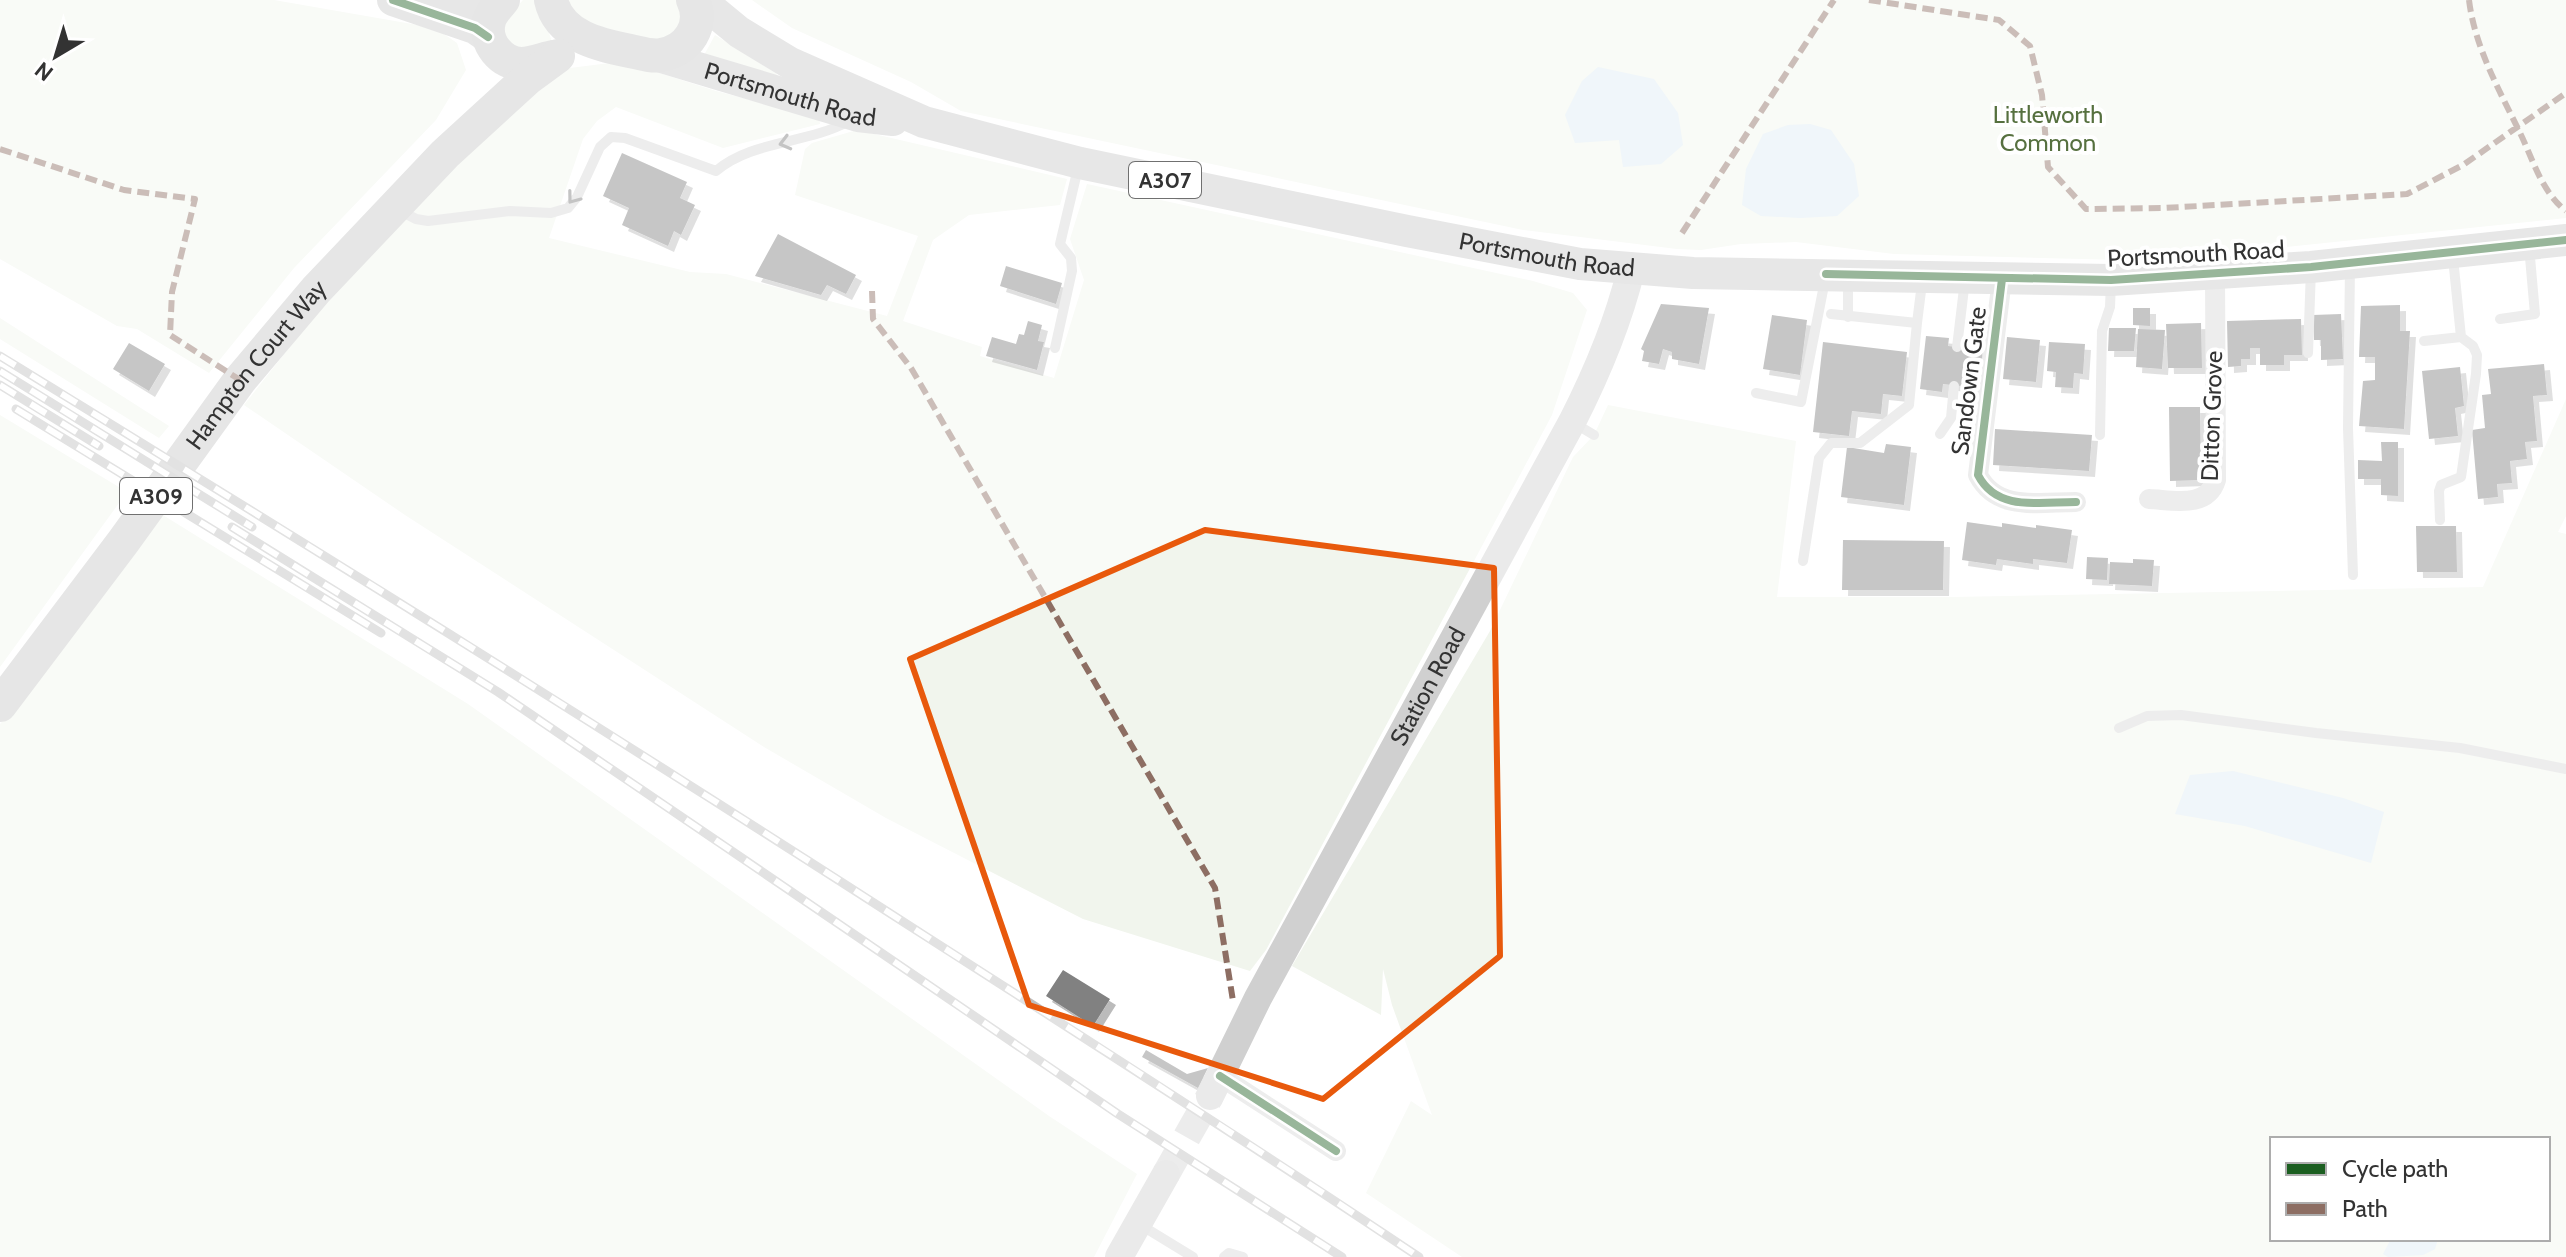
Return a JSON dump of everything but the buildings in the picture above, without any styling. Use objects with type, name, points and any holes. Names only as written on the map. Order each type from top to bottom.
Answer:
[{"type":"highway","name":"Hampton Court Way","points":[[445,154],[485,88],[491,69],[488,23],[503,0]]},
{"type":"highway","points":[[551,0],[559,18],[571,31],[601,46],[658,56],[677,51],[695,30],[698,11],[693,0]]},
{"type":"highway","points":[[489,40],[501,56],[524,64],[601,46]]},
{"type":"highway","name":"Hampton Court Way","points":[[0,705],[240,380],[316,290],[445,154],[528,78],[558,56]]},
{"type":"main road","points":[[398,1],[481,0]]},
{"type":"main road","name":"Portsmouth Road","points":[[700,0],[762,47],[790,63],[924,122],[1080,163],[1580,264],[1631,270],[2111,280],[2350,264],[2566,240]]},
{"type":"main road","points":[[725,0],[760,29],[841,85]]},
{"type":"main road","points":[[398,1],[475,28],[489,40]]},
{"type":"main road","name":"Portsmouth Road","points":[[658,56],[858,116],[924,122]]},
{"type":"main road","name":"Station Road","points":[[1215,1086],[1258,998],[1583,429],[1596,374],[1631,270]]},
{"type":"main road","points":[[1119,1257],[1166,1174]]},
{"type":"street","name":"Ditton Grove","points":[[2149,499],[2204,498],[2213,490],[2216,480],[2215,275]]},
{"type":"street","name":"Sandown Gate","points":[[2002,279],[1978,475],[1985,488],[1997,498],[2015,502],[2076,502]]},
{"type":"street","points":[[1215,1086],[1336,1151]]},
{"type":"lane","points":[[395,207],[407,215],[428,221],[510,211],[551,213],[568,208],[577,197],[600,147],[611,137],[625,138],[716,171],[740,155],[804,138],[843,125],[858,116]]},
{"type":"lane","points":[[1055,348],[1072,271],[1071,258],[1060,244],[1080,163]]},
{"type":"lane","points":[[2500,319],[2535,314],[2529,244]]},
{"type":"lane","points":[[2453,252],[2461,337]]},
{"type":"lane","points":[[2350,264],[2348,428],[2353,575]]},
{"type":"lane","points":[[2308,353],[2311,267]]},
{"type":"lane","points":[[1837,274],[1848,317]]},
{"type":"lane","points":[[1756,393],[1801,402],[1837,274]]},
{"type":"lane","points":[[1803,561],[1819,458],[1831,443],[1860,443],[1909,405],[1922,277]]},
{"type":"lane","points":[[1957,347],[1965,278]]},
{"type":"lane","points":[[2100,435],[2102,331],[2110,307],[2111,280]]},
{"type":"lane","points":[[1831,314],[1917,323]]},
{"type":"lane","points":[[2424,341],[2461,337],[2473,346],[2477,355],[2461,477],[2441,485],[2440,520]]},
{"type":"lane","points":[[1940,434],[1951,418],[1954,386]]},
{"type":"lane","points":[[2119,728],[2147,716],[2181,715],[2460,748],[2566,769]]},
{"type":"lane","points":[[1138,1223],[1193,1257]]},
{"type":"lane","points":[[1224,1257],[1229,1253],[1243,1257]]},
{"type":"highlighted area","points":[[1205,530],[1494,568],[1500,956],[1323,1099],[1029,1005],[910,659]]},
{"type":"green space","points":[[0,0],[274,0],[435,28],[457,43],[466,70],[436,120],[294,268],[209,373],[137,329],[117,326],[0,259]]},
{"type":"green space","points":[[523,0],[538,0],[553,45],[513,51],[502,32],[509,16]]},
{"type":"green space","points":[[565,0],[678,0],[684,18],[674,37],[644,41],[583,23]]},
{"type":"green space","name":"Littleworth Common","points":[[752,0],[2566,0],[2566,218],[2238,252],[2122,260],[1894,254],[1796,242],[1741,244],[1701,250],[1677,249],[1523,230],[961,111],[911,82],[792,28]]},
{"type":"green space","points":[[715,35],[777,74],[775,77],[703,57]]},
{"type":"green space","points":[[610,63],[653,71],[819,118],[820,124],[723,148],[616,107],[597,121],[583,139],[549,238],[690,272],[726,274],[887,316],[918,236],[795,195],[805,149],[812,143],[857,130],[1067,179],[1060,205],[969,215],[933,240],[903,321],[982,347],[980,356],[1054,378],[1084,280],[1070,239],[1087,184],[1533,281],[1573,293],[1587,310],[1552,415],[1266,950],[1250,971],[1083,919],[886,818],[764,747],[405,515],[244,405],[345,277],[535,86],[570,68]]},
{"type":"green space","points":[[0,318],[169,426],[159,438],[0,339]]},
{"type":"green space","points":[[2566,399],[2566,516],[2558,532],[2566,534],[2566,1257],[1462,1257],[1366,1193],[1411,1101],[1432,1115],[1392,1005],[1383,969],[1381,1015],[1292,966],[1490,631],[1573,457],[1594,435],[1608,405],[1796,441],[1777,597],[1953,597],[2483,587]]},
{"type":"green space","points":[[0,415],[127,492],[0,667]]},
{"type":"green space","points":[[158,512],[468,704],[1049,1116],[1137,1174],[1094,1257],[0,1257],[0,724],[26,696]]},
{"type":"shaded area","points":[[1598,67],[1654,79],[1678,113],[1683,145],[1661,164],[1623,167],[1619,140],[1575,143],[1565,115],[1582,81]]},
{"type":"shaded area","points":[[1810,124],[1831,130],[1854,164],[1859,196],[1837,216],[1761,216],[1742,205],[1746,169],[1763,134],[1788,125]]},
{"type":"shaded area","points":[[2233,771],[2343,798],[2384,812],[2371,863],[2245,826],[2175,814],[2190,775]]},
{"type":"shaded area","points":[[2390,1241],[2437,1241],[2435,1249],[2423,1255],[2388,1257],[2383,1254]]},
{"type":"tunnel","points":[[1166,1174],[1210,1096]]},
{"type":"railway","points":[[0,356],[699,791],[1419,1257]]},
{"type":"railway","points":[[0,371],[252,527]]},
{"type":"railway","points":[[0,385],[99,446]]},
{"type":"railway","points":[[16,409],[381,633]]},
{"type":"railway","points":[[232,527],[498,692],[1118,1114],[1342,1257]]},
{"type":"marked path","points":[[1682,233],[1834,0]]},
{"type":"marked path","points":[[1869,0],[1999,20],[2030,46],[2042,95],[2048,167],[2086,209],[2164,208],[2407,194],[2463,165],[2566,93]]},
{"type":"marked path","points":[[2469,0],[2477,36],[2498,87],[2545,187],[2566,211]]},
{"type":"marked path","points":[[0,149],[124,190],[195,199],[172,292],[170,335],[240,380]]},
{"type":"marked path","points":[[872,291],[873,319],[911,368],[1215,888],[1233,1001]]},
{"type":"cycle path","points":[[393,0],[475,28],[488,37]]},
{"type":"cycle path","points":[[1826,274],[2111,280],[2311,267],[2566,240]]},
{"type":"cycle path","points":[[2002,279],[1978,475],[1986,487],[2008,500],[2076,502]]},
{"type":"cycle path","points":[[1220,1076],[1336,1151]]}]
